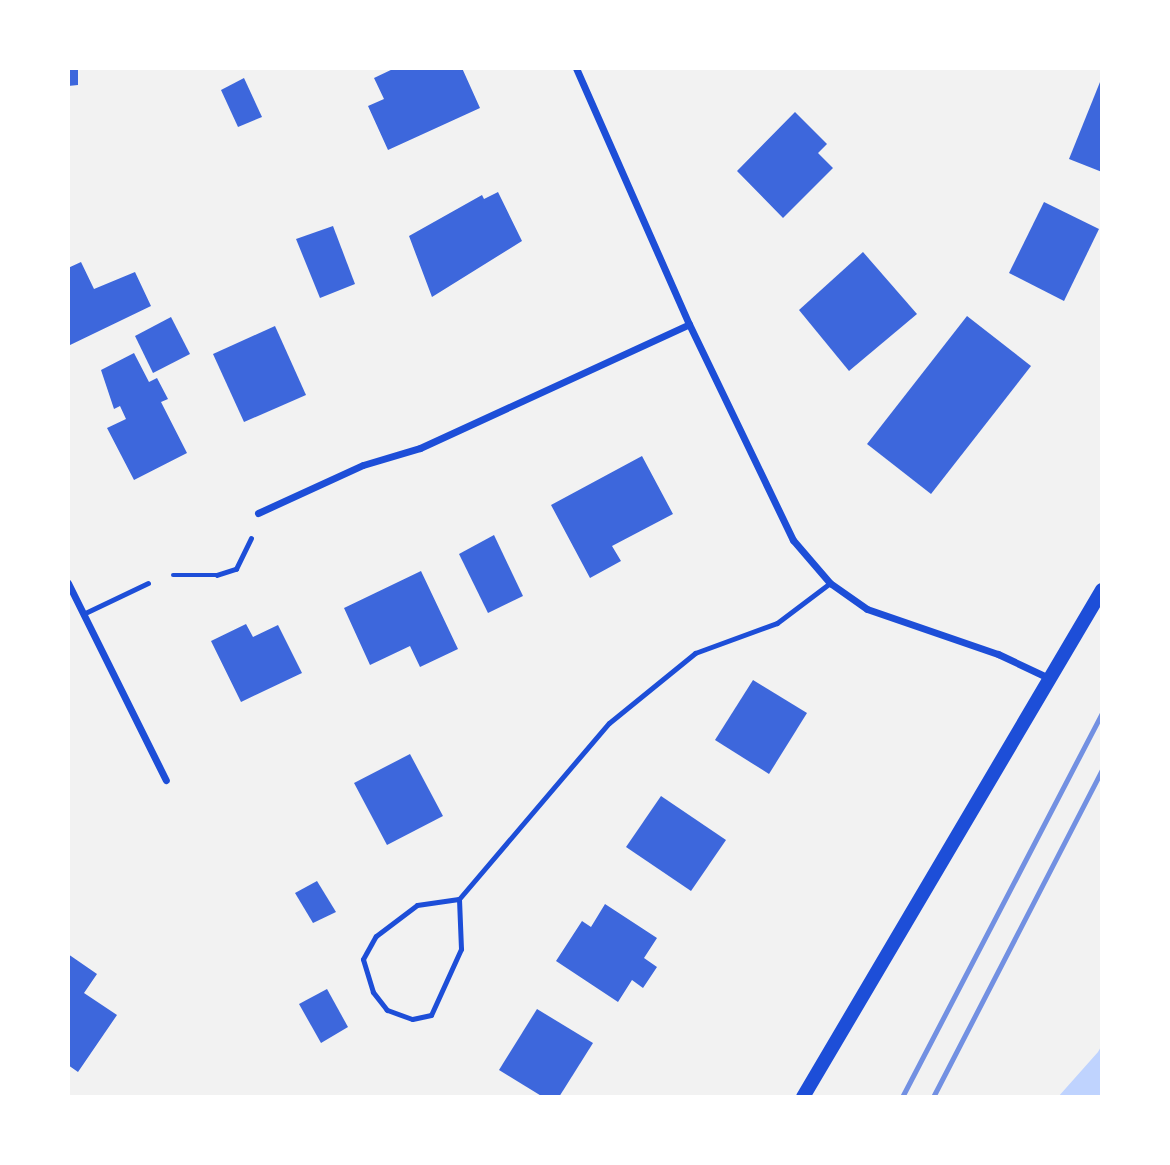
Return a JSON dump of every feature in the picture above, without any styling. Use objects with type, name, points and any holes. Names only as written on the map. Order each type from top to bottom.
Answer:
[{"type":"main road","points":[[803,1097],[1102,590]]},
{"type":"street","points":[[576,68],[689,324],[793,540],[830,583],[867,608],[998,654],[1051,679]]},
{"type":"street","points":[[258,513],[363,466],[420,448],[689,324]]},
{"type":"street","points":[[68,583],[166,780]]},
{"type":"lane","points":[[83,614],[148,583]]},
{"type":"lane","points":[[458,899],[461,949],[431,1014],[412,1019],[387,1010],[373,992],[363,959],[376,936],[418,905],[458,899],[527,814],[618,716],[695,653],[777,623],[830,583]]},
{"type":"path","points":[[148,583],[183,572],[217,575],[236,569],[247,550],[258,513]]},
{"type":"water","points":[[1102,1045],[1102,1097],[1058,1097],[1098,1052]]},
{"type":"building","points":[[68,68],[78,68],[78,85],[68,86]]},
{"type":"building","points":[[395,68],[462,68],[480,108],[388,150],[368,106],[384,99],[374,78]]},
{"type":"building","points":[[244,78],[262,117],[238,127],[221,90]]},
{"type":"building","points":[[1100,82],[1102,83],[1102,172],[1069,159]]},
{"type":"building","points":[[795,112],[827,144],[818,153],[833,168],[783,218],[737,171]]},
{"type":"building","points":[[498,192],[522,241],[432,297],[409,236],[482,195],[484,199]]},
{"type":"building","points":[[1044,202],[1099,229],[1064,301],[1009,273]]},
{"type":"building","points":[[333,226],[355,284],[320,298],[296,239]]},
{"type":"building","points":[[863,252],[917,314],[849,371],[799,310]]},
{"type":"building","points":[[81,262],[94,289],[135,272],[151,306],[68,346],[68,268]]},
{"type":"building","points":[[967,316],[1031,366],[931,494],[867,444]]},
{"type":"building","points":[[171,317],[190,354],[153,373],[135,336]]},
{"type":"building","points":[[275,326],[306,395],[244,422],[213,354]]},
{"type":"building","points":[[134,353],[149,382],[157,378],[168,399],[161,402],[187,453],[134,480],[107,428],[126,419],[120,406],[114,409],[101,370]]},
{"type":"building","points":[[642,456],[673,514],[612,546],[621,561],[590,578],[551,505]]},
{"type":"building","points":[[494,535],[523,596],[488,613],[459,554]]},
{"type":"building","points":[[421,571],[458,649],[420,667],[410,646],[370,665],[344,608]]},
{"type":"building","points":[[246,624],[253,637],[278,625],[302,673],[241,702],[211,641]]},
{"type":"building","points":[[753,680],[807,713],[769,774],[715,740]]},
{"type":"building","points":[[410,754],[443,816],[387,845],[354,783]]},
{"type":"building","points":[[661,796],[726,840],[691,891],[626,847]]},
{"type":"building","points":[[317,881],[336,912],[313,923],[295,893]]},
{"type":"building","points":[[605,904],[657,938],[644,958],[657,967],[643,988],[632,980],[618,1002],[556,961],[582,921],[591,927]]},
{"type":"building","points":[[68,954],[97,974],[84,993],[117,1015],[78,1072],[68,1065]]},
{"type":"building","points":[[327,989],[348,1027],[321,1043],[299,1004]]},
{"type":"building","points":[[537,1009],[593,1043],[559,1097],[543,1097],[499,1070]]},
{"type":"railway","points":[[902,1097],[1102,712]]},
{"type":"railway","points":[[933,1097],[1102,769]]}]
